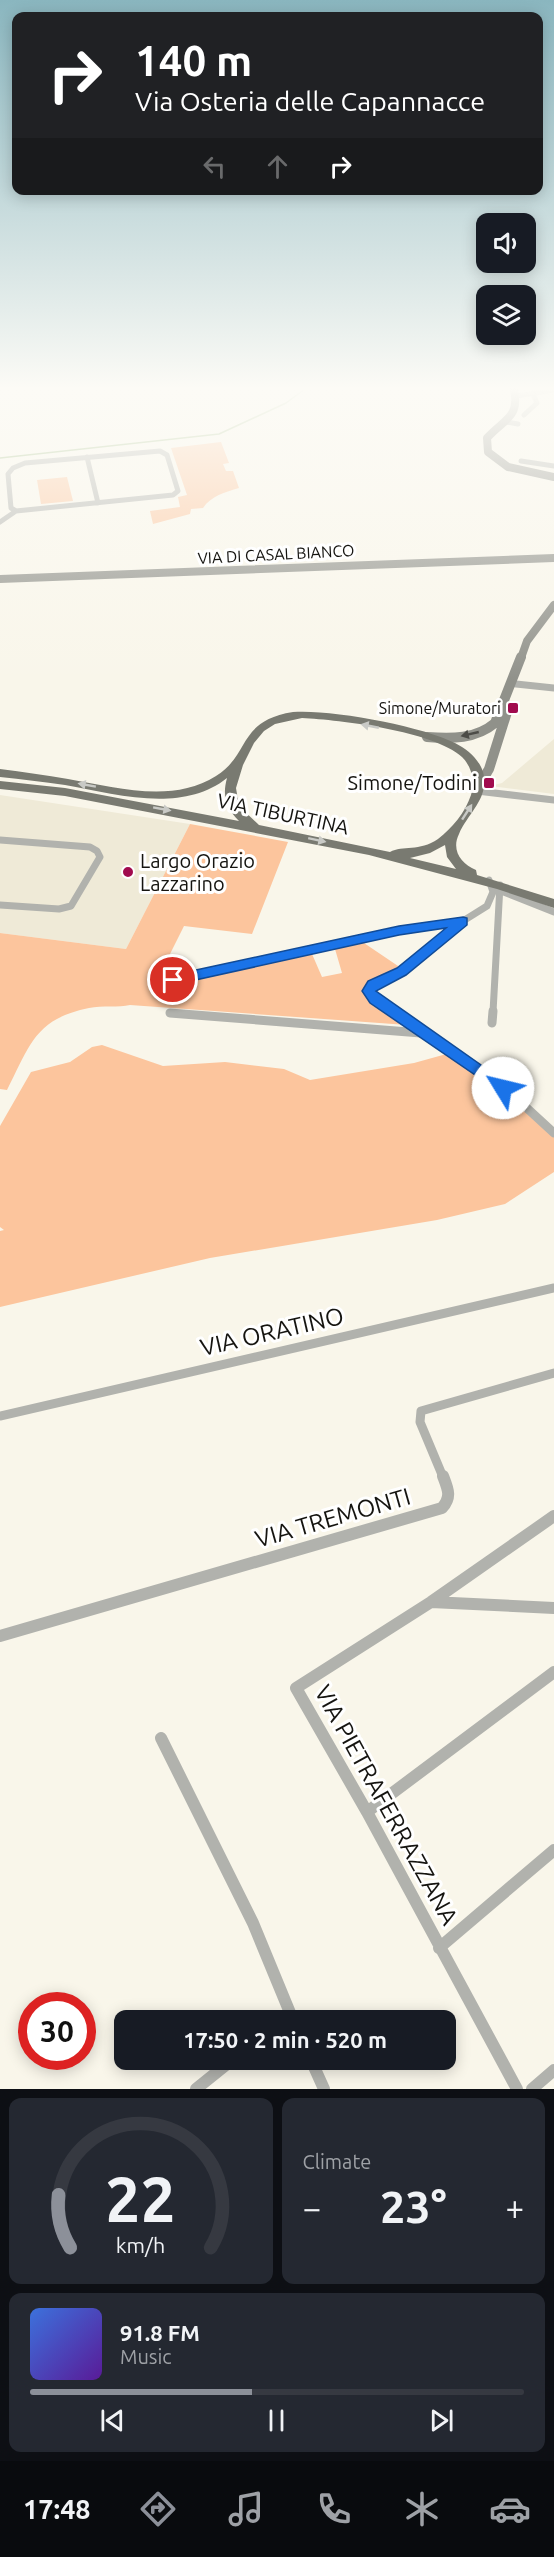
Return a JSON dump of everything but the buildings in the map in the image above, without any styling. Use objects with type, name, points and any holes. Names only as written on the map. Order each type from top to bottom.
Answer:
[{"type":"main road","points":[[265,830],[239,815],[231,802],[230,789],[239,762],[257,731],[275,720],[299,715],[323,716],[427,737],[449,744],[466,755],[476,769],[478,788],[471,807],[454,831],[441,842],[423,851],[400,854],[369,851]]},
{"type":"main road","name":"VIA TIBURTINA","points":[[0,773],[160,796],[199,789],[222,778],[239,762]]},
{"type":"main road","name":"VIA TIBURTINA","points":[[0,784],[134,804],[369,851],[554,902]]},
{"type":"main road","points":[[0,790],[88,802],[134,804]]},
{"type":"main road","points":[[454,831],[450,843],[452,856],[462,869],[554,902]]},
{"type":"street","points":[[9,486],[11,508],[16,511]]},
{"type":"street","points":[[94,486],[98,503]]},
{"type":"street","points":[[0,522],[16,511],[173,495],[178,491],[176,486]]},
{"type":"street","name":"VIA DI CASAL BIANCO","points":[[0,579],[554,558]]},
{"type":"street","points":[[427,737],[464,736],[489,728],[500,717],[530,637],[554,605]]},
{"type":"street","points":[[515,680],[554,688]]},
{"type":"street","points":[[515,680],[489,770],[478,788],[554,800]]},
{"type":"street","points":[[0,840],[90,847],[97,850],[100,857],[71,906],[59,909],[0,905]]},
{"type":"street","points":[[495,885],[554,912]]},
{"type":"street","points":[[495,885],[490,903],[463,921],[402,971],[373,985],[369,990],[372,998],[459,1056],[517,1099],[554,1133]]},
{"type":"street","points":[[492,1023],[495,885]]},
{"type":"street","points":[[173,980],[399,931],[463,921]]},
{"type":"street","points":[[170,1013],[422,1033]]},
{"type":"street","name":"VIA ORATINO","points":[[0,1416],[554,1288]]},
{"type":"street","name":"VIA TREMONTI","points":[[0,1636],[442,1508],[448,1501],[449,1491],[420,1422],[421,1411],[554,1373]]},
{"type":"street","name":"VIA PIETRAFERRAZZANA","points":[[517,2089],[367,1812],[296,1688],[431,1602],[554,1516]]},
{"type":"street","points":[[431,1602],[554,1608]]},
{"type":"street","points":[[367,1812],[554,1672]]},
{"type":"street","points":[[161,1738],[253,1923],[284,2010]]},
{"type":"street","points":[[439,1948],[554,1850]]},
{"type":"street","points":[[196,2089],[220,2070]]},
{"type":"street","points":[[315,2070],[324,2089]]},
{"type":"street","points":[[532,2089],[554,2070]]},
{"type":"shaded area","points":[[38,486],[69,486],[73,501],[41,504]]},
{"type":"shaded area","points":[[184,486],[239,488],[214,497],[203,508],[191,509],[190,514],[153,524],[150,511],[180,507],[178,497],[187,495]]},
{"type":"shaded area","points":[[554,739],[554,794],[490,786],[502,783]]},
{"type":"shaded area","points":[[0,795],[190,824],[126,949],[0,933]]},
{"type":"shaded area","points":[[190,824],[288,842],[252,934],[184,926],[160,974],[162,986],[312,954],[322,977],[342,973],[335,949],[364,943],[401,968],[370,980],[365,987],[407,1025],[130,1005],[94,1007],[71,1013],[45,1027],[29,1047],[7,1090],[0,1089],[0,933],[126,949]]},
{"type":"shaded area","points":[[102,1045],[163,1066],[225,1062],[284,1069],[310,1080],[414,1063],[450,1053],[527,1108],[554,1136],[554,1172],[505,1204],[437,1220],[210,1258],[0,1307],[0,1231],[4,1230],[0,1227],[0,1126],[31,1072],[70,1062],[92,1047]]},
{"type":"place","name":"Simone/Muratori","points":[[513,708]]},
{"type":"place","name":"Simone/Todini","points":[[489,783]]},
{"type":"place","name":"Largo Orazio Lazzarino","points":[[128,872]]},
{"type":"route","points":[[173,980],[443,922],[463,921],[402,971],[373,985],[368,991],[375,1000],[503,1088]]}]
